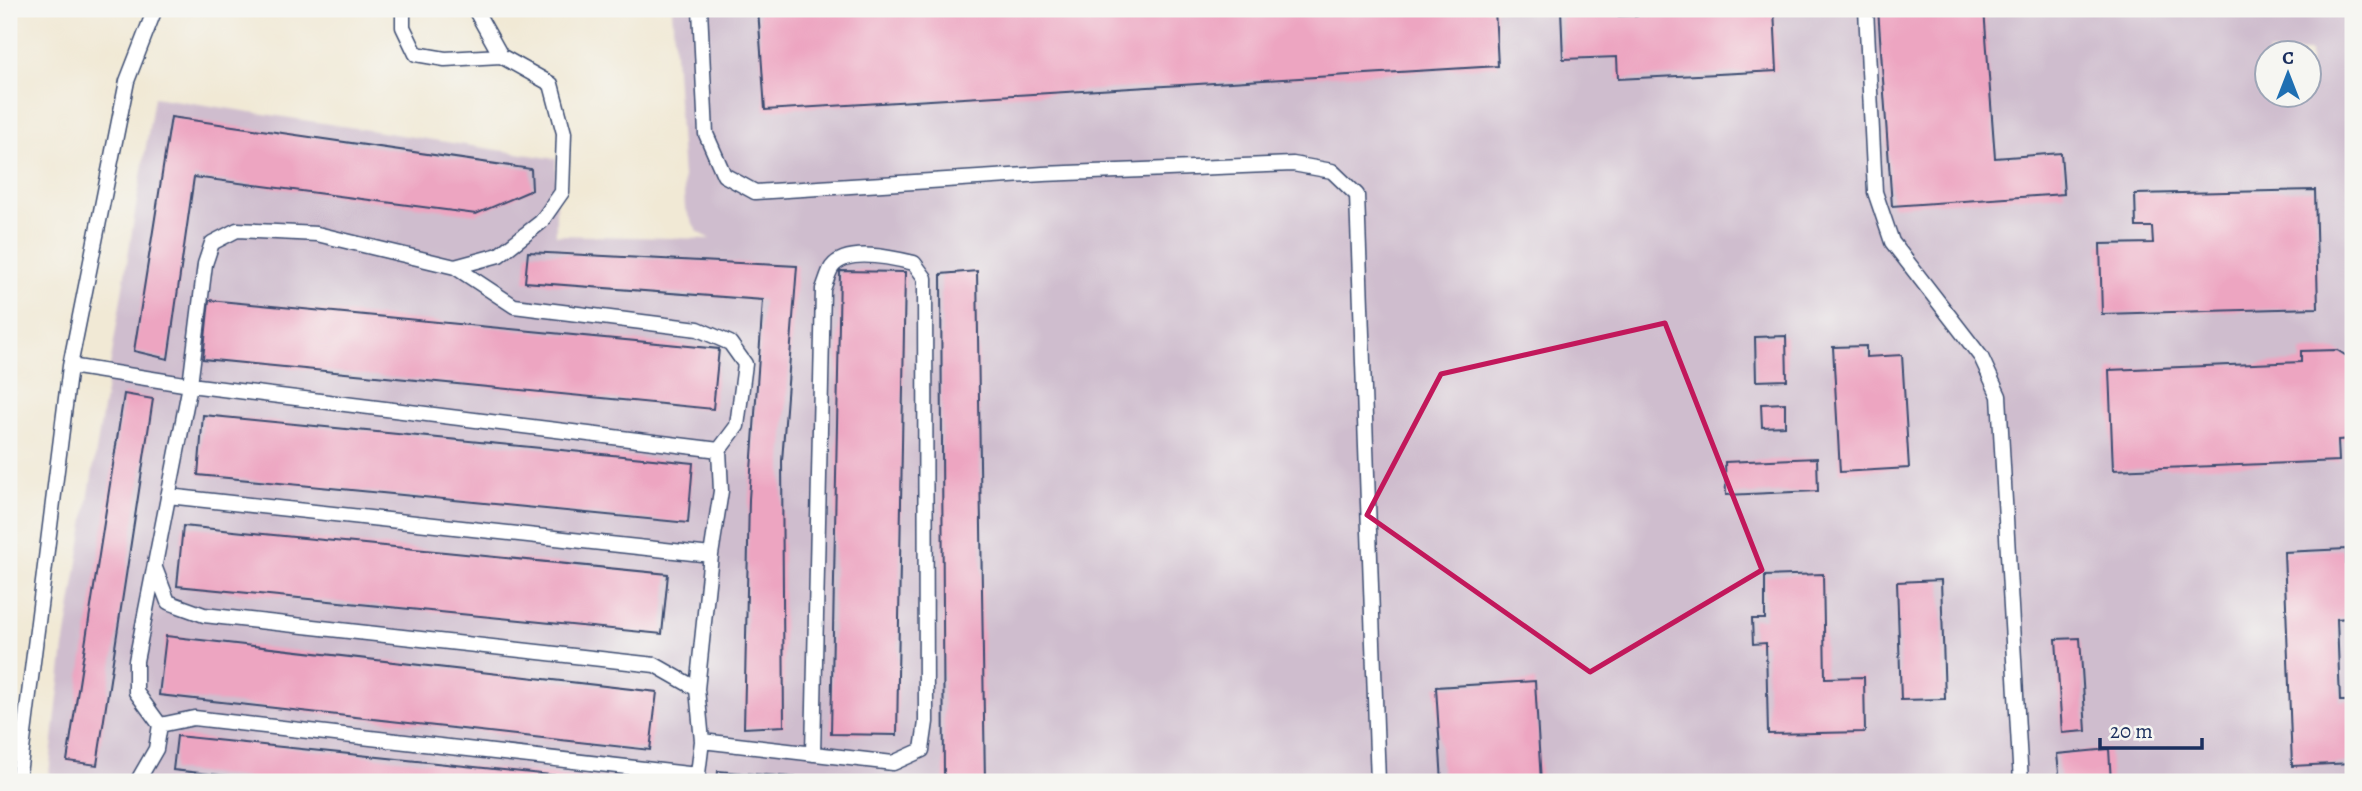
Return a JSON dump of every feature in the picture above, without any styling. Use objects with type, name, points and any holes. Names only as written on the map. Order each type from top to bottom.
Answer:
[{"type":"lane","points":[[18,782],[71,366],[127,82],[155,9]]},
{"type":"lane","points":[[403,9],[403,27],[416,54],[445,60],[501,56]]},
{"type":"lane","points":[[455,267],[499,255],[541,222],[562,192],[564,133],[551,84],[501,56],[477,13],[478,9]]},
{"type":"lane","points":[[700,9],[706,134],[724,175],[755,192],[1043,174],[1293,164],[1332,171],[1357,195],[1378,782]]},
{"type":"lane","points":[[1866,9],[1875,192],[1892,242],[1981,357],[1999,396],[2021,782]]},
{"type":"lane","points":[[136,782],[156,749],[160,725],[136,692],[136,661],[190,385],[205,264],[212,243],[237,230],[317,234],[455,267],[514,306],[698,329],[730,344],[745,364],[737,426],[719,450],[721,491],[711,555],[697,689],[702,741],[697,779],[194,718],[160,725]]},
{"type":"lane","points":[[702,741],[813,754],[893,763],[922,750],[926,722],[925,278],[914,262],[888,256],[852,256],[833,265],[823,289],[813,754]]},
{"type":"lane","points":[[71,366],[190,385],[719,450]]},
{"type":"lane","points":[[168,496],[711,555]]},
{"type":"lane","points":[[154,567],[168,602],[204,615],[655,665],[697,689]]},
{"type":"highlighted area","points":[[1665,323],[1762,570],[1590,672],[1367,515],[1441,374]]},
{"type":"shaded area","points":[[672,9],[2353,9],[2353,782],[48,782],[64,647],[154,97],[556,159],[556,235],[710,239],[697,231],[685,208]]},
{"type":"building","points":[[758,9],[1495,9],[1498,66],[765,110]]},
{"type":"building","points":[[1561,9],[1616,9],[1616,16],[1774,9],[1777,71],[1618,79],[1617,57],[1563,59]]},
{"type":"building","points":[[1878,9],[1984,9],[1995,158],[2061,153],[2064,194],[1892,206]]},
{"type":"building","points":[[171,117],[531,169],[532,190],[476,214],[194,177],[168,359],[134,351]]},
{"type":"building","points":[[2315,190],[2318,308],[2102,314],[2100,244],[2153,243],[2152,227],[2136,227],[2135,194]]},
{"type":"building","points":[[528,252],[797,266],[782,461],[784,726],[744,728],[749,499],[763,300],[525,282]]},
{"type":"building","points":[[840,271],[905,272],[897,735],[831,734]]},
{"type":"building","points":[[977,271],[985,782],[944,782],[941,274]]},
{"type":"building","points":[[209,300],[719,349],[713,409],[203,359]]},
{"type":"building","points":[[1786,336],[1787,380],[1756,381],[1755,337]]},
{"type":"building","points":[[1866,346],[1866,357],[1902,355],[1909,468],[1840,472],[1833,347]]},
{"type":"building","points":[[2337,350],[2353,360],[2353,439],[2338,440],[2339,461],[2113,470],[2109,370],[2301,362],[2301,351]]},
{"type":"building","points":[[124,394],[153,399],[97,765],[67,761]]},
{"type":"building","points":[[1785,403],[1785,426],[1762,427],[1761,404]]},
{"type":"building","points":[[203,415],[693,463],[688,523],[198,475]]},
{"type":"building","points":[[1817,458],[1818,491],[1726,495],[1725,462]]},
{"type":"building","points":[[183,526],[668,574],[662,634],[177,586]]},
{"type":"building","points":[[2346,549],[2348,618],[2337,619],[2340,701],[2350,701],[2352,763],[2292,766],[2284,552]]},
{"type":"building","points":[[1823,574],[1825,678],[1864,677],[1865,732],[1768,734],[1766,643],[1753,644],[1752,619],[1765,619],[1765,576]]},
{"type":"building","points":[[1941,580],[1945,699],[1901,700],[1897,582]]},
{"type":"building","points":[[166,636],[657,692],[650,750],[159,695]]},
{"type":"building","points":[[2080,638],[2086,731],[2062,733],[2056,639]]},
{"type":"building","points":[[1535,681],[1541,782],[1442,782],[1436,687]]},
{"type":"building","points":[[177,736],[599,782],[285,782],[173,770]]},
{"type":"building","points":[[2109,749],[2111,782],[2060,782],[2057,754]]},
{"type":"building","points":[[718,771],[828,780],[828,782],[717,782]]}]
